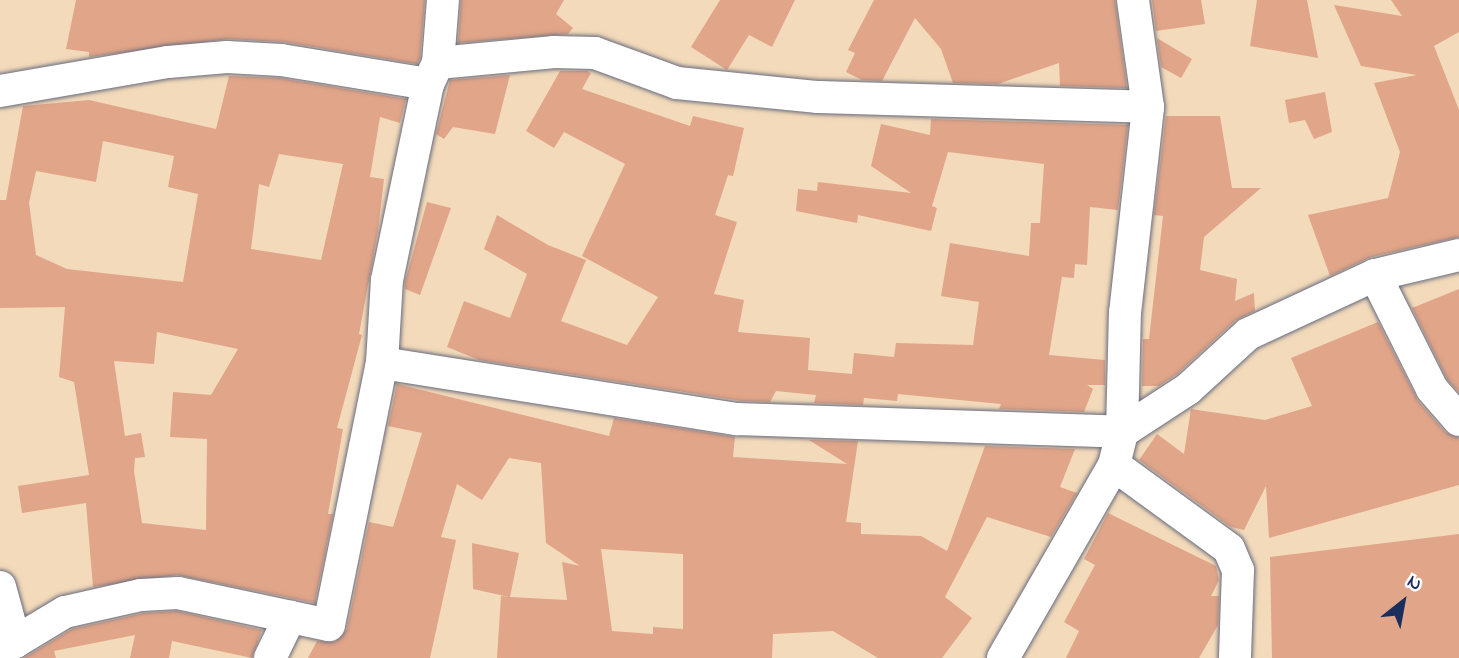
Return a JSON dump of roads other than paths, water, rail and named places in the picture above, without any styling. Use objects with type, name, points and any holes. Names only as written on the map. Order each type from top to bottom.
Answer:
[{"type":"street","points":[[0,587],[8,644],[65,612],[141,595],[178,593],[329,625],[383,363],[387,280],[433,73],[443,0]]},
{"type":"street","points":[[1003,658],[1114,465],[1122,432],[1125,313],[1148,107],[1133,0]]},
{"type":"street","points":[[0,91],[168,62],[227,57],[433,73],[554,52],[595,53],[677,83],[793,94],[1148,107]]},
{"type":"street","points":[[383,363],[737,419],[1122,432],[1188,388],[1248,334],[1375,275],[1459,255]]},
{"type":"street","points":[[1375,275],[1432,389],[1459,420]]},
{"type":"street","points":[[1114,465],[1229,549],[1238,570],[1236,658]]},
{"type":"street","points":[[270,658],[290,617]]}]
